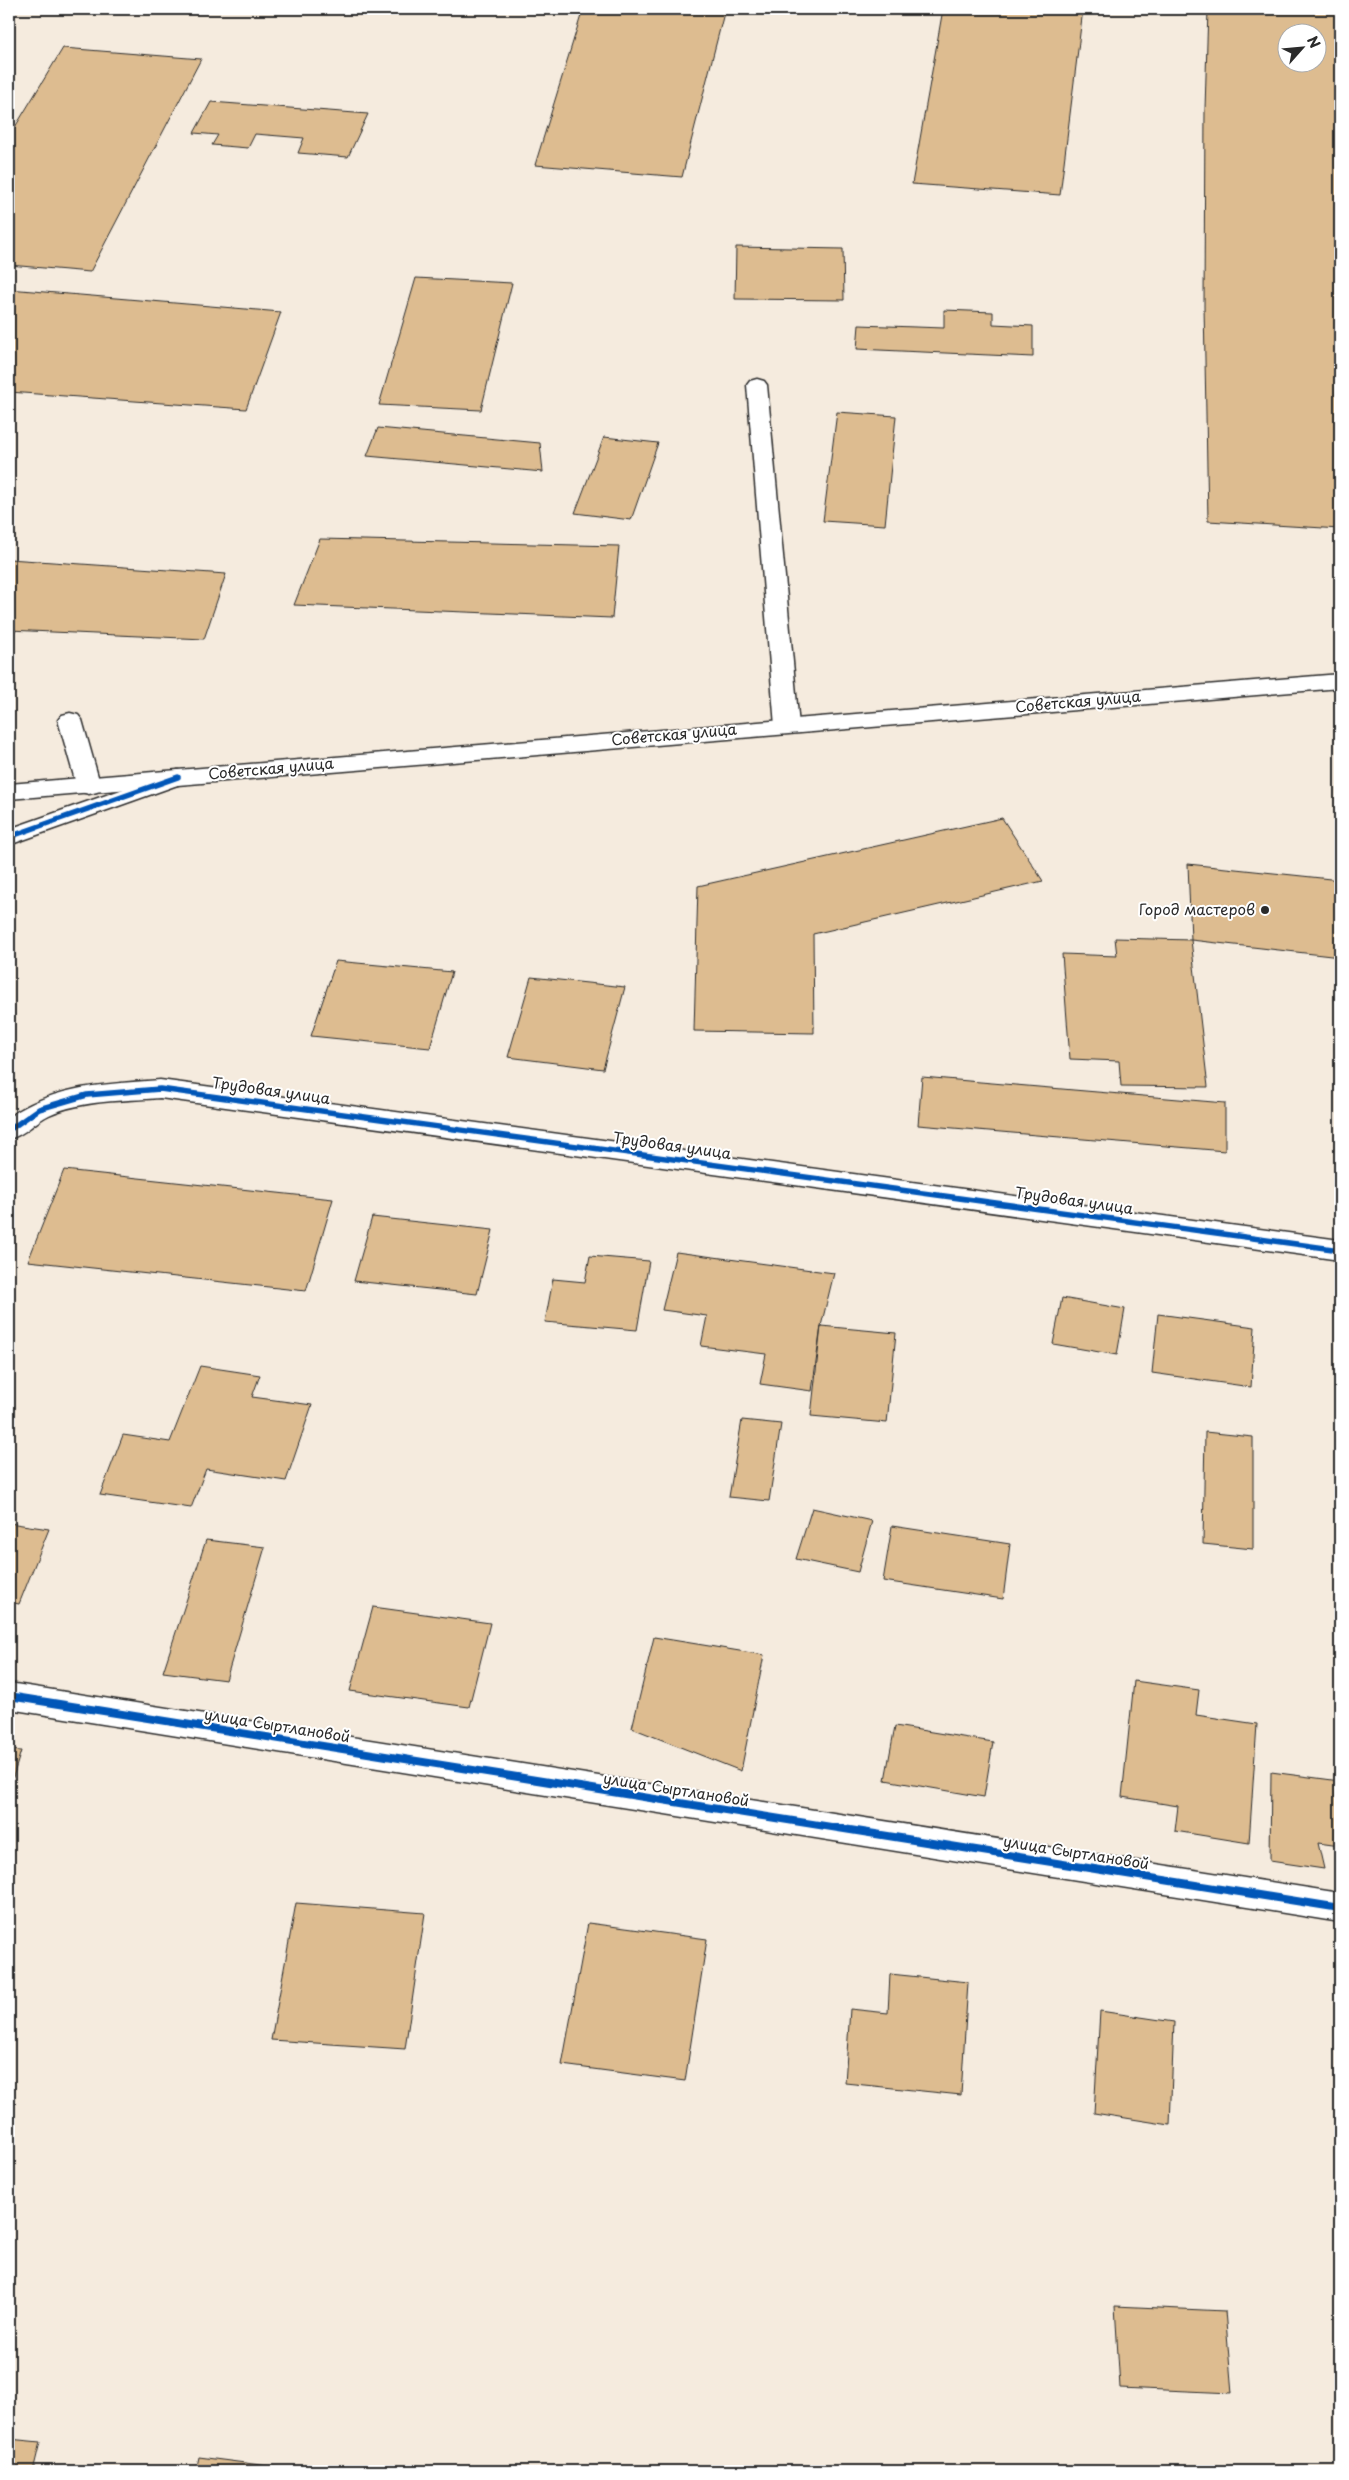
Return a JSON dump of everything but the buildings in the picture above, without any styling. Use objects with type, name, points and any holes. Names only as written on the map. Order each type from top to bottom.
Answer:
[{"type":"street","points":[[757,385],[787,726]]},
{"type":"street","name":"Советская улица","points":[[9,792],[88,787],[178,777],[1340,681]]},
{"type":"street","points":[[70,720],[88,787]]},
{"type":"street","points":[[9,837],[178,777]]},
{"type":"street","name":"Трудовая улица","points":[[9,1130],[39,1109],[87,1095],[160,1089],[1340,1250]]},
{"type":"street","name":"улица Сыртлановой","points":[[9,1696],[1340,1908]]},
{"type":"cycle path","points":[[9,837],[178,777]]},
{"type":"cycle path","points":[[9,1130],[39,1109],[87,1095],[160,1089],[1340,1250]]},
{"type":"cycle path","points":[[9,1696],[1340,1908]]},
{"type":"place","name":"Город мастеров","points":[[1265,910]]}]
